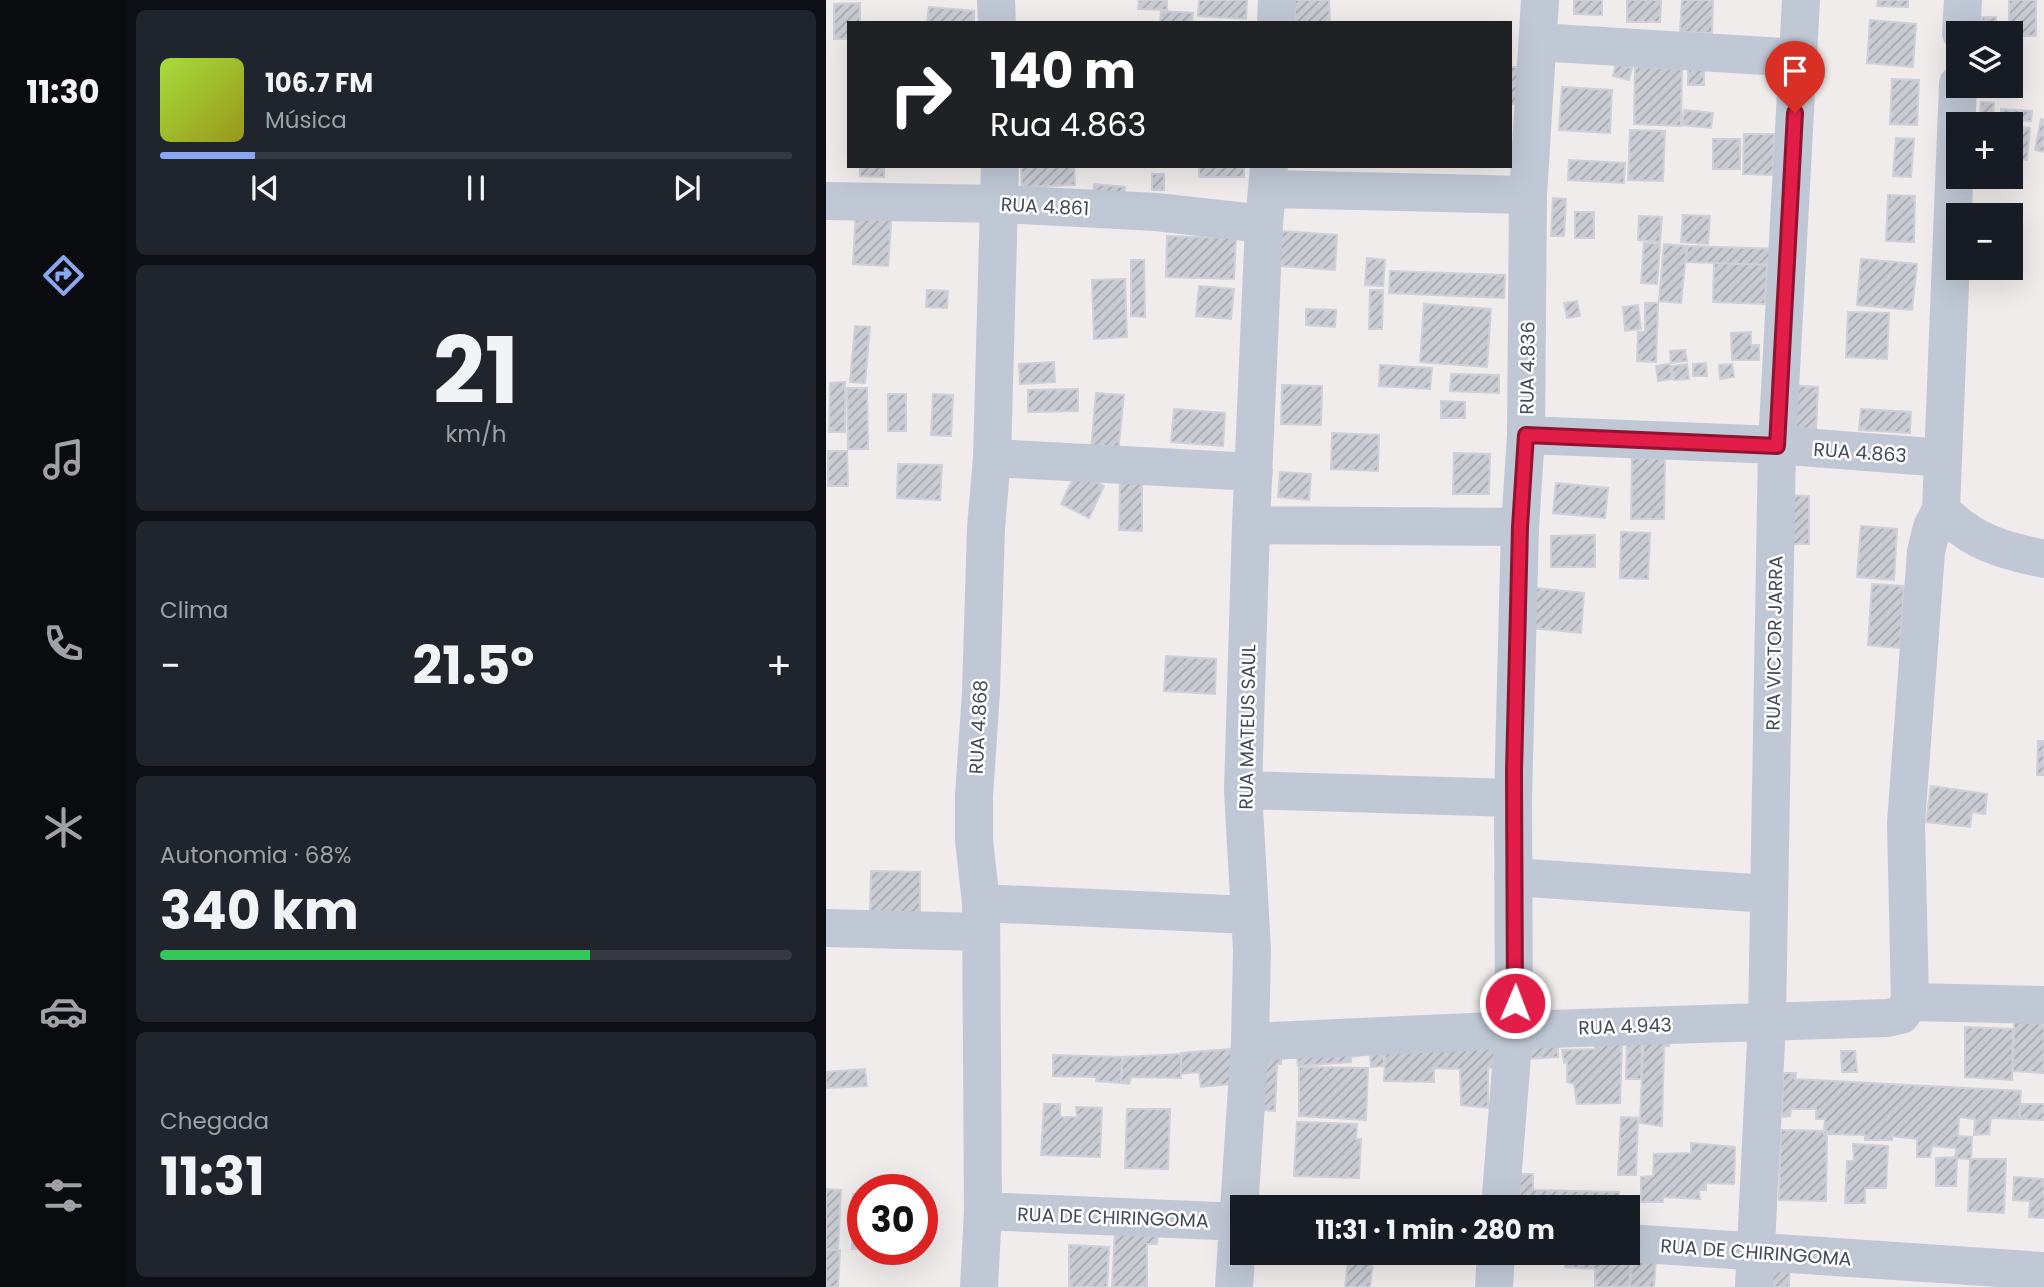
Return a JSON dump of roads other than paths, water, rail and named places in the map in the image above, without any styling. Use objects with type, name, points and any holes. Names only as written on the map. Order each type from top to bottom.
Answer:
[{"type":"street","points":[[996,0],[997,21]]},
{"type":"street","points":[[1276,21],[1278,0]]},
{"type":"street","name":"RUA 4.836","points":[[1501,1195],[1514,1031],[1513,798],[1520,527],[1526,435],[1528,195],[1540,0]]},
{"type":"street","name":"RUA VICTOR JARRA","points":[[1756,1269],[1767,1021],[1777,446],[1801,0]]},
{"type":"street","points":[[1962,21],[1963,0]]},
{"type":"street","points":[[1538,42],[1798,58]]},
{"type":"street","points":[[1957,98],[1941,510],[1932,527],[1926,552],[1906,823],[1909,1002],[2044,1005]]},
{"type":"street","name":"RUA 4.868","points":[[979,1287],[983,1211],[981,918],[974,840],[974,796],[981,692],[986,528],[992,458],[1000,168]]},
{"type":"street","name":"RUA 4.861","points":[[826,201],[1000,204],[1156,212],[1267,193],[1528,195]]},
{"type":"street","name":"RUA MATEUS SAUL","points":[[1242,1195],[1252,950],[1244,790],[1251,525],[1267,193]]},
{"type":"street","name":"RUA 4.863","points":[[1526,435],[1777,446],[1943,458]]},
{"type":"street","points":[[992,458],[1254,472]]},
{"type":"street","points":[[1941,510],[1962,529],[1986,542],[2015,553],[2044,559]]},
{"type":"street","points":[[1251,525],[1520,527]]},
{"type":"street","points":[[1244,790],[1513,798]]},
{"type":"street","points":[[1513,877],[1769,894]]},
{"type":"street","points":[[826,928],[981,918],[1249,915]]},
{"type":"street","name":"RUA 4.943","points":[[1250,1042],[1887,1018],[1901,1015],[1909,1002]]},
{"type":"street","name":"RUA DE CHIRINGOMA","points":[[983,1211],[1230,1222]]},
{"type":"street","name":"RUA DE CHIRINGOMA","points":[[1640,1245],[1756,1269],[1884,1274],[2044,1271]]},
{"type":"street","name":"RUA MATEUS SAUL","points":[[1234,1287],[1236,1265]]},
{"type":"street","points":[[1494,1287],[1495,1265]]}]
